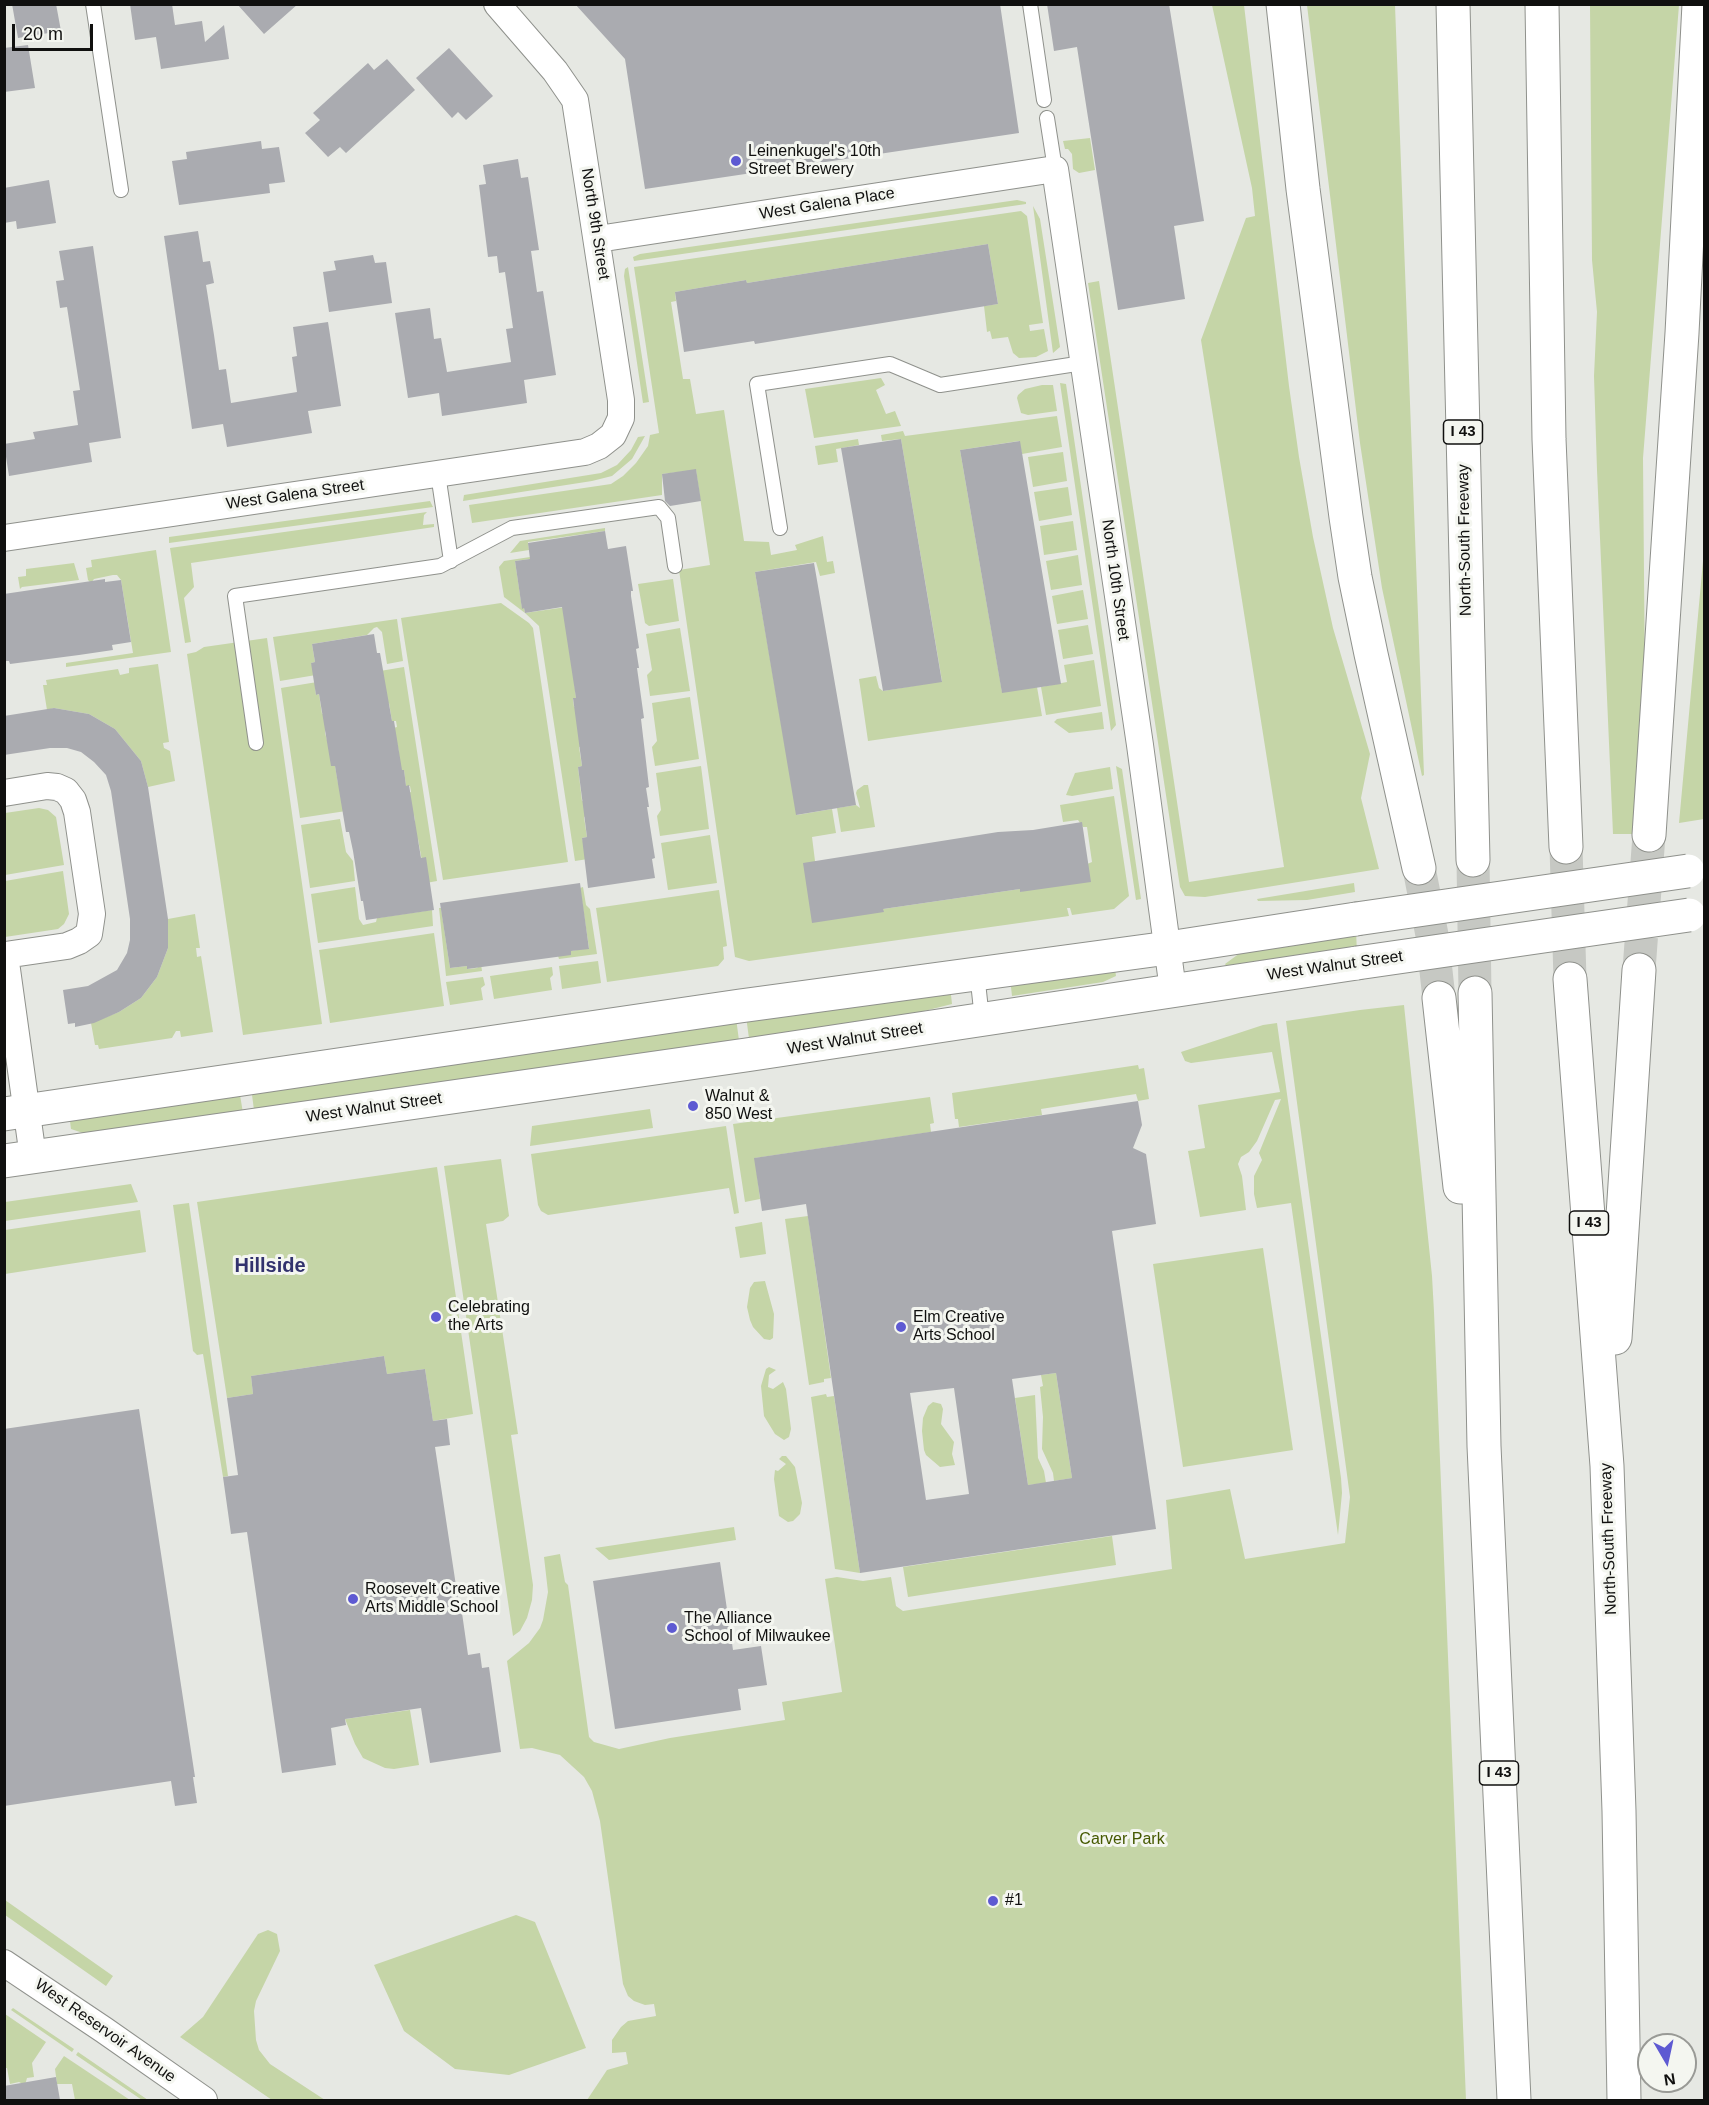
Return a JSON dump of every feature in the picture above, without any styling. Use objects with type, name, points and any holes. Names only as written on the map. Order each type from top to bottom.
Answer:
[{"type":"main road","points":[[1283,4],[1303,189],[1346,517],[1366,632],[1419,868]]},
{"type":"main road","name":"North-South Freeway","points":[[1453,4],[1473,860]]},
{"type":"main road","points":[[1542,4],[1549,439],[1566,847]]},
{"type":"main road","points":[[1649,835],[1682,333],[1699,4]]},
{"type":"main road","points":[[1682,333],[1704,247]]},
{"type":"main road","points":[[16,1112],[977,973],[1168,948],[1696,869]]},
{"type":"main road","name":"West Walnut Street","points":[[19,1159],[746,1055],[1697,914]]},
{"type":"main road","points":[[1607,1466],[1638,970]]},
{"type":"main road","name":"North-South Freeway","points":[[1570,980],[1607,1466],[1619,1811],[1624,2100]]},
{"type":"main road","name":"I 43","points":[[1475,993],[1484,1446],[1514,2100]]},
{"type":"main road","points":[[1439,999],[1461,1191],[1484,1446]]},
{"type":"street","name":"North 9th Street","points":[[497,4],[555,71],[575,100],[621,400],[621,418],[613,435],[599,446],[585,452]]},
{"type":"street","name":"West Galena Place","points":[[598,239],[1055,169]]},
{"type":"street","name":"North 10th Street","points":[[1055,169],[1173,990]]},
{"type":"street","name":"West Galena Street","points":[[4,538],[585,452]]},
{"type":"street","points":[[4,793],[47,786],[57,787],[66,791],[73,800],[77,812],[92,914],[89,934],[79,941],[67,946],[4,955],[19,1159]]},
{"type":"street","name":"West Reservoir Avenue","points":[[4,1963],[204,2100]]},
{"type":"lane","points":[[93,4],[121,190]]},
{"type":"lane","points":[[1030,4],[1044,100]]},
{"type":"lane","points":[[1047,118],[1055,169]]},
{"type":"lane","points":[[780,528],[757,384],[890,364],[940,386],[1083,363]]},
{"type":"lane","points":[[438,474],[451,561]]},
{"type":"lane","points":[[256,743],[236,596],[440,566],[512,528],[659,507],[668,519],[675,566]]},
{"type":"lane","points":[[977,973],[982,1019]]},
{"type":"green space","points":[[1212,5],[1244,5],[1299,457],[1313,537],[1333,628],[1370,754],[1361,798],[1379,869],[1205,897],[1185,896],[1180,887],[1088,283],[1099,281],[1189,882],[1284,867],[1201,340],[1246,218],[1255,216],[1252,188]]},
{"type":"green space","points":[[1307,5],[1395,5],[1424,775],[1422,776],[1382,588],[1360,443]]},
{"type":"green space","points":[[1590,5],[1679,5],[1643,458],[1645,690],[1634,834],[1613,834],[1594,376],[1597,312],[1592,260]]},
{"type":"green space","points":[[1090,138],[1095,170],[1079,173],[1073,169],[1072,154],[1065,149],[1063,141]]},
{"type":"green space","points":[[1017,200],[1026,202],[1026,204],[634,261],[633,257],[640,254]]},
{"type":"green space","points":[[1033,206],[1040,219],[1060,347],[1053,353]]},
{"type":"green space","points":[[1021,211],[1027,216],[1043,323],[1029,325],[1030,331],[1044,329],[1048,351],[1036,357],[1019,358],[1013,353],[1008,337],[992,339],[990,331],[987,332],[984,306],[998,304],[988,244],[747,283],[746,280],[675,292],[676,301],[671,302],[683,379],[690,379],[696,414],[724,410],[744,541],[769,542],[771,555],[797,550],[795,545],[823,536],[827,562],[833,561],[835,573],[820,576],[816,562],[755,572],[797,815],[832,809],[836,833],[812,837],[815,861],[883,912],[883,909],[1020,889],[1020,892],[1092,862],[1087,827],[1083,827],[1078,820],[1063,822],[1060,805],[1114,796],[1129,896],[1114,909],[1072,915],[1070,908],[1067,908],[1069,916],[749,961],[735,957],[679,570],[710,565],[696,470],[662,474],[662,495],[472,523],[469,505],[611,484],[636,463],[648,446],[650,435],[659,433],[634,267]]},
{"type":"green space","points":[[628,267],[649,402],[643,403],[624,276],[625,269]]},
{"type":"green space","points":[[881,378],[885,385],[876,390],[886,414],[895,411],[901,426],[814,438],[805,389]]},
{"type":"green space","points":[[1060,383],[1066,384],[1116,725],[1111,731]]},
{"type":"green space","points":[[1053,385],[1057,411],[1028,415],[1021,413],[1018,395],[1025,389]]},
{"type":"green space","points":[[1057,416],[1062,447],[1022,454],[1019,441],[960,450],[1002,692],[1037,687],[1042,716],[868,741],[859,679],[876,676],[879,688],[883,691],[942,681],[901,439],[882,441],[881,435],[903,431],[905,436]]},
{"type":"green space","points":[[645,436],[632,459],[612,476],[463,501],[464,495],[601,473],[617,465],[631,450],[638,437]]},
{"type":"green space","points":[[858,439],[859,445],[836,449],[838,462],[818,465],[815,446]]},
{"type":"green space","points":[[1063,452],[1067,481],[1033,487],[1028,457]]},
{"type":"green space","points":[[1068,487],[1072,515],[1039,521],[1034,492]]},
{"type":"green space","points":[[430,501],[433,507],[169,543],[169,537]]},
{"type":"green space","points":[[427,512],[424,515],[423,525],[434,524],[434,527],[191,563],[194,587],[184,598],[191,642],[185,643],[170,548]]},
{"type":"green space","points":[[1073,521],[1077,550],[1044,555],[1040,526]]},
{"type":"green space","points":[[605,528],[605,531],[528,542],[529,550],[510,553],[520,541]]},
{"type":"green space","points":[[156,550],[171,652],[66,667],[66,663],[133,653],[121,580],[117,575],[113,575],[94,579],[91,583],[88,580],[86,568],[92,567],[91,560]]},
{"type":"green space","points":[[1704,550],[1704,819],[1679,823]]},
{"type":"green space","points":[[1078,555],[1082,585],[1051,590],[1046,561]]},
{"type":"green space","points":[[530,557],[530,559],[515,561],[522,608],[525,613],[504,597],[499,567],[504,561]]},
{"type":"green space","points":[[74,563],[79,580],[20,589],[18,577],[26,576],[26,569]]},
{"type":"green space","points":[[673,579],[679,621],[649,626],[645,623],[638,584]]},
{"type":"green space","points":[[1083,590],[1088,619],[1057,624],[1052,596]]},
{"type":"green space","points":[[501,603],[533,628],[568,862],[443,880],[401,618]]},
{"type":"green space","points":[[566,607],[576,698],[573,699],[574,707],[577,707],[583,746],[579,747],[582,766],[578,767],[582,801],[585,801],[587,816],[584,817],[587,837],[582,838],[588,859],[575,861],[539,626],[525,613]]},
{"type":"green space","points":[[397,619],[403,661],[387,664],[382,632],[377,627],[367,635],[312,644],[315,662],[311,663],[316,675],[280,681],[273,637]]},
{"type":"green space","points":[[1088,625],[1093,654],[1063,659],[1058,630]]},
{"type":"green space","points":[[680,628],[690,691],[650,696],[647,675],[652,670],[646,634]]},
{"type":"green space","points":[[267,638],[322,1024],[243,1035],[187,654],[204,647]]},
{"type":"green space","points":[[1094,660],[1101,706],[1046,715],[1041,687],[1067,682],[1064,665]]},
{"type":"green space","points":[[158,664],[169,742],[163,743],[164,748],[170,751],[175,781],[148,787],[141,761],[115,729],[89,714],[54,708],[47,710],[43,685],[47,685],[46,680],[118,669],[120,675],[129,673],[129,668]]},
{"type":"green space","points":[[404,667],[437,881],[426,883],[418,839],[415,839],[414,815],[411,815],[408,793],[411,792],[410,786],[406,786],[404,770],[400,771],[397,754],[399,753],[393,728],[397,727],[396,721],[392,721],[389,703],[385,703],[380,671]]},
{"type":"green space","points":[[317,682],[316,695],[319,694],[322,714],[327,713],[325,733],[327,740],[331,740],[331,766],[335,766],[338,783],[342,782],[346,811],[300,818],[281,688]]},
{"type":"green space","points":[[690,697],[699,759],[655,766],[652,747],[657,741],[652,703]]},
{"type":"green space","points":[[1102,712],[1104,729],[1069,733],[1054,722],[1057,719]]},
{"type":"green space","points":[[701,766],[709,829],[660,836],[657,816],[661,810],[656,773]]},
{"type":"green space","points":[[1116,766],[1122,769],[1141,899],[1136,900]]},
{"type":"green space","points":[[1110,767],[1113,789],[1066,795],[1075,773]]},
{"type":"green space","points":[[864,785],[868,785],[875,827],[841,832],[837,808],[856,805],[860,808],[856,793]]},
{"type":"green space","points":[[39,808],[48,810],[56,817],[64,865],[5,875],[5,813]]},
{"type":"green space","points":[[340,819],[346,852],[353,861],[355,881],[310,888],[301,825]]},
{"type":"green space","points":[[710,835],[717,883],[668,890],[661,843]]},
{"type":"green space","points":[[63,871],[69,914],[64,924],[58,929],[5,937],[5,881]]},
{"type":"green space","points":[[1354,883],[1355,892],[1307,900],[1258,901],[1257,899]]},
{"type":"green space","points":[[355,887],[359,919],[363,925],[376,922],[377,918],[432,910],[433,926],[318,943],[311,894]]},
{"type":"green space","points":[[583,887],[586,905],[590,909],[597,954],[559,959],[557,953],[571,955],[571,951],[589,948],[580,888]]},
{"type":"green space","points":[[719,890],[727,946],[723,947],[724,959],[718,966],[607,982],[596,908]]},
{"type":"green space","points":[[439,908],[441,908],[450,968],[467,966],[468,969],[477,968],[481,964],[482,971],[446,976]]},
{"type":"green space","points":[[195,914],[200,948],[196,948],[197,957],[201,956],[213,1032],[181,1037],[180,1031],[176,1031],[172,1038],[99,1049],[98,1045],[95,1045],[91,1023],[119,1012],[141,998],[157,977],[168,948],[168,919]]},
{"type":"green space","points":[[1356,929],[1357,955],[1231,974],[1225,964],[1240,953]]},
{"type":"green space","points":[[434,933],[444,1006],[330,1023],[319,950]]},
{"type":"green space","points":[[598,961],[601,983],[562,989],[559,966]]},
{"type":"green space","points":[[552,967],[553,975],[550,978],[552,990],[494,999],[490,976]]},
{"type":"green space","points":[[1115,969],[1116,976],[1103,982],[1012,996],[1010,978]]},
{"type":"green space","points":[[483,977],[485,985],[481,988],[483,1000],[450,1005],[446,982]]},
{"type":"green space","points":[[950,986],[952,1004],[833,1034],[750,1046],[746,1016]]},
{"type":"green space","name":"Carver Park","points":[[1404,1005],[1432,1276],[1466,2100],[587,2100],[607,2070],[628,2064],[626,2052],[612,2053],[612,2040],[621,2027],[628,2021],[656,2016],[654,2004],[645,2005],[634,2001],[628,1996],[623,1984],[600,1821],[592,1791],[584,1777],[560,1755],[532,1748],[520,1749],[507,1661],[529,1643],[543,1620],[548,1592],[544,1557],[560,1554],[565,1582],[568,1585],[589,1737],[594,1742],[619,1749],[670,1738],[785,1720],[782,1702],[842,1692],[825,1579],[837,1577],[863,1581],[891,1577],[896,1606],[903,1611],[1172,1569],[1166,1500],[1230,1489],[1245,1559],[1345,1543],[1350,1497],[1286,1021]]},
{"type":"green space","points":[[736,1018],[740,1048],[255,1118],[251,1087]]},
{"type":"green space","points":[[1277,1023],[1341,1478],[1338,1535],[1291,1203],[1257,1208],[1254,1194],[1254,1176],[1262,1160],[1259,1153],[1281,1099],[1275,1100],[1257,1141],[1249,1152],[1241,1157],[1238,1164],[1242,1176],[1246,1210],[1200,1217],[1188,1151],[1205,1148],[1198,1105],[1280,1092],[1272,1052],[1191,1063],[1185,1061],[1181,1052],[1263,1025]]},
{"type":"green space","points":[[1138,1065],[1139,1069],[1144,1068],[1149,1099],[1138,1101],[1136,1094],[1041,1109],[1042,1115],[959,1127],[958,1119],[955,1119],[952,1093]]},
{"type":"green space","points":[[239,1089],[244,1119],[89,1135],[71,1129],[69,1113]]},
{"type":"green space","points":[[930,1097],[934,1123],[930,1124],[931,1132],[755,1158],[760,1199],[745,1202],[733,1124]]},
{"type":"green space","points":[[650,1109],[653,1128],[530,1146],[532,1126]]},
{"type":"green space","points":[[726,1126],[739,1213],[734,1214],[729,1188],[548,1215],[541,1211],[538,1205],[531,1154]]},
{"type":"green space","points":[[501,1159],[509,1216],[503,1221],[486,1224],[518,1434],[511,1435],[533,1585],[527,1618],[520,1631],[513,1636],[444,1166]]},
{"type":"green space","points":[[437,1167],[473,1414],[433,1421],[425,1369],[387,1374],[384,1356],[251,1376],[253,1394],[227,1398],[197,1202]]},
{"type":"green space","points":[[131,1184],[138,1202],[5,1221],[5,1202]]},
{"type":"green space","points":[[189,1203],[228,1476],[223,1477],[203,1354],[197,1355],[193,1351],[173,1205]]},
{"type":"green space","points":[[140,1210],[146,1252],[5,1274],[5,1230]]},
{"type":"green space","points":[[808,1216],[831,1378],[809,1385],[785,1219]]},
{"type":"green space","points":[[762,1222],[766,1254],[740,1258],[735,1227]]},
{"type":"green space","points":[[1263,1248],[1293,1450],[1183,1467],[1153,1264]]},
{"type":"green space","points":[[765,1281],[774,1314],[773,1338],[770,1340],[764,1339],[753,1327],[747,1307],[750,1288],[754,1282]]},
{"type":"green space","points":[[769,1367],[776,1370],[769,1375],[768,1387],[773,1389],[783,1382],[786,1389],[791,1429],[789,1437],[784,1440],[775,1434],[764,1416],[761,1386],[766,1369]]},
{"type":"green space","points":[[1056,1373],[1072,1478],[1054,1481],[1053,1473],[1042,1449],[1043,1417],[1040,1387],[1043,1386],[1041,1375]]},
{"type":"green space","points":[[826,1394],[827,1397],[834,1396],[860,1573],[835,1569],[811,1397]]},
{"type":"green space","points":[[1035,1395],[1038,1458],[1046,1483],[1028,1485],[1015,1398]]},
{"type":"green space","points":[[933,1402],[941,1404],[943,1409],[941,1424],[954,1442],[952,1454],[955,1465],[940,1467],[926,1455],[924,1450],[923,1418],[928,1406]]},
{"type":"green space","points":[[786,1456],[795,1467],[802,1503],[800,1514],[793,1521],[788,1522],[779,1516],[774,1479],[775,1470],[778,1471],[786,1464],[779,1459]]},
{"type":"green space","points":[[734,1527],[736,1540],[609,1560],[595,1548]]},
{"type":"green space","points":[[1112,1536],[1116,1565],[908,1597],[903,1567]]},
{"type":"green space","points":[[410,1710],[419,1765],[385,1768],[363,1758],[345,1719]]},
{"type":"green space","points":[[5,1900],[113,1976],[106,1986],[5,1915]]},
{"type":"green space","points":[[516,1915],[535,1922],[586,2048],[509,2075],[455,2069],[404,2031],[374,1965]]},
{"type":"green space","points":[[268,1930],[277,1934],[280,1951],[256,2001],[254,2011],[259,2050],[270,2064],[325,2100],[272,2100],[180,2037],[203,2017],[258,1934]]},
{"type":"green space","points":[[13,2008],[74,2049],[72,2052],[11,2010]]},
{"type":"green space","points":[[5,2014],[46,2042],[32,2063],[34,2077],[27,2078],[25,2085],[19,2082],[10,2084],[7,2068],[5,2068]]},
{"type":"green space","points":[[78,2052],[148,2100],[142,2100],[76,2055]]},
{"type":"green space","points":[[64,2056],[130,2100],[75,2100],[72,2084],[57,2084],[55,2069]]},
{"type":"building","points":[[12,4],[56,4],[61,31],[18,38]]},
{"type":"building","points":[[130,4],[172,4],[175,25],[202,21],[205,42],[224,25],[229,59],[161,69],[156,37],[135,40]]},
{"type":"building","points":[[237,4],[298,4],[264,34]]},
{"type":"building","name":"Leinenkugel's 10th Street Brewery","points":[[575,4],[1000,4],[1019,133],[645,189],[625,59]]},
{"type":"building","points":[[1047,4],[1169,4],[1204,221],[1174,226],[1185,299],[1118,310],[1077,47],[1054,51]]},
{"type":"building","points":[[28,45],[35,88],[4,92],[4,48]]},
{"type":"building","points":[[449,48],[493,96],[466,120],[458,112],[452,118],[416,78]]},
{"type":"building","points":[[387,59],[415,90],[346,153],[340,147],[328,157],[305,133],[320,120],[313,113],[368,63],[374,70]]},
{"type":"building","points":[[261,141],[262,149],[279,147],[285,182],[269,184],[270,193],[179,205],[172,161],[187,159],[186,152]]},
{"type":"building","points":[[518,159],[521,178],[528,177],[539,250],[531,251],[537,292],[543,291],[556,375],[524,380],[527,403],[442,416],[439,393],[408,398],[395,313],[430,308],[434,339],[441,338],[447,372],[511,362],[506,329],[513,328],[505,272],[499,273],[497,256],[488,257],[479,185],[486,184],[483,165]]},
{"type":"building","points":[[49,180],[56,223],[17,229],[16,221],[4,223],[4,188]]},
{"type":"building","points":[[198,231],[203,262],[210,261],[214,283],[206,285],[219,370],[226,369],[231,403],[297,392],[292,357],[297,356],[293,327],[328,322],[341,406],[308,411],[312,433],[227,447],[223,424],[192,429],[164,236]]},
{"type":"building","points":[[988,244],[998,304],[755,344],[754,341],[684,352],[675,292],[746,280],[747,283]]},
{"type":"building","points":[[93,246],[121,438],[89,443],[92,462],[9,476],[4,444],[35,439],[33,432],[78,425],[73,391],[80,390],[67,307],[60,308],[56,281],[64,280],[59,251]]},
{"type":"building","points":[[373,255],[375,263],[386,262],[392,303],[329,312],[323,272],[336,270],[334,261]]},
{"type":"building","points":[[901,439],[942,682],[883,691],[841,448]]},
{"type":"building","points":[[1020,441],[1061,684],[1002,693],[960,450]]},
{"type":"building","points":[[696,469],[701,501],[670,506],[665,501],[662,474]]},
{"type":"building","points":[[605,531],[608,549],[626,546],[633,591],[631,591],[631,596],[639,648],[636,649],[639,668],[637,668],[644,718],[641,719],[649,787],[646,788],[649,807],[647,807],[655,858],[652,859],[655,878],[588,888],[582,838],[587,837],[578,767],[582,766],[573,698],[576,698],[562,607],[525,613],[524,608],[522,609],[515,561],[530,559],[528,543]]},
{"type":"building","points":[[814,563],[856,805],[796,815],[755,572]]},
{"type":"building","points":[[105,579],[105,582],[121,580],[131,642],[112,645],[113,650],[10,664],[9,661],[4,661],[4,594]]},
{"type":"building","points":[[374,634],[377,653],[380,653],[392,721],[394,721],[402,770],[404,770],[406,786],[409,785],[421,858],[426,857],[434,910],[366,920],[349,832],[346,832],[335,766],[331,766],[319,694],[316,695],[311,663],[315,662],[312,644]]},
{"type":"building","points":[[54,708],[89,714],[115,729],[141,761],[148,787],[168,919],[168,948],[157,977],[141,998],[119,1012],[94,1023],[75,1027],[75,1023],[68,1024],[63,990],[88,986],[117,970],[127,953],[130,940],[130,919],[111,791],[106,775],[81,752],[67,748],[50,748],[4,755],[4,716]]},
{"type":"building","points":[[1082,822],[1091,882],[1020,892],[1020,889],[883,909],[884,912],[812,923],[803,863],[998,832],[1033,830]]},
{"type":"building","points":[[580,883],[589,949],[571,951],[571,955],[467,969],[467,966],[450,968],[440,903]]},
{"type":"building","points":[[1138,1101],[1142,1125],[1133,1148],[1146,1154],[1156,1224],[1112,1231],[1156,1529],[860,1573],[806,1204],[762,1211],[754,1158]],"holes":[[[1056,1373],[1072,1478],[1028,1485],[1012,1379]],[[954,1388],[969,1494],[926,1500],[910,1393]]]},
{"type":"building","points":[[384,1356],[387,1374],[425,1369],[433,1421],[447,1419],[450,1445],[435,1447],[458,1599],[460,1599],[468,1655],[480,1653],[482,1668],[489,1667],[501,1752],[430,1763],[421,1708],[345,1719],[346,1725],[331,1728],[336,1765],[282,1773],[247,1532],[231,1534],[223,1477],[238,1475],[227,1398],[253,1394],[251,1376]]},
{"type":"building","points":[[139,1409],[195,1777],[193,1777],[197,1803],[175,1806],[171,1781],[4,1806],[4,1429]]},
{"type":"building","points":[[720,1562],[733,1650],[761,1646],[767,1685],[738,1689],[741,1710],[615,1729],[593,1581]]},
{"type":"building","points":[[56,2077],[60,2100],[4,2100],[4,2086]]},
{"type":"tunnel","points":[[1639,970],[1649,835]]},
{"type":"tunnel","points":[[1566,847],[1570,979]]},
{"type":"tunnel","points":[[1473,860],[1475,993]]},
{"type":"tunnel","points":[[1419,868],[1432,935],[1439,998]]},
{"type":"place","name":"Leinenkugel's 10th Street Brewery","points":[[736,161]]},
{"type":"place","name":"Walnut & 850 West","points":[[693,1106]]},
{"type":"place","name":"Celebrating the Arts","points":[[436,1317]]},
{"type":"place","name":"Elm Creative Arts School","points":[[901,1327]]},
{"type":"place","name":"Roosevelt Creative Arts Middle School","points":[[353,1599]]},
{"type":"place","name":"The Alliance School of Milwaukee","points":[[672,1628]]},
{"type":"place","name":"#1","points":[[993,1901]]},
{"type":"district","name":"Hillside","points":[[270,1266]]}]
